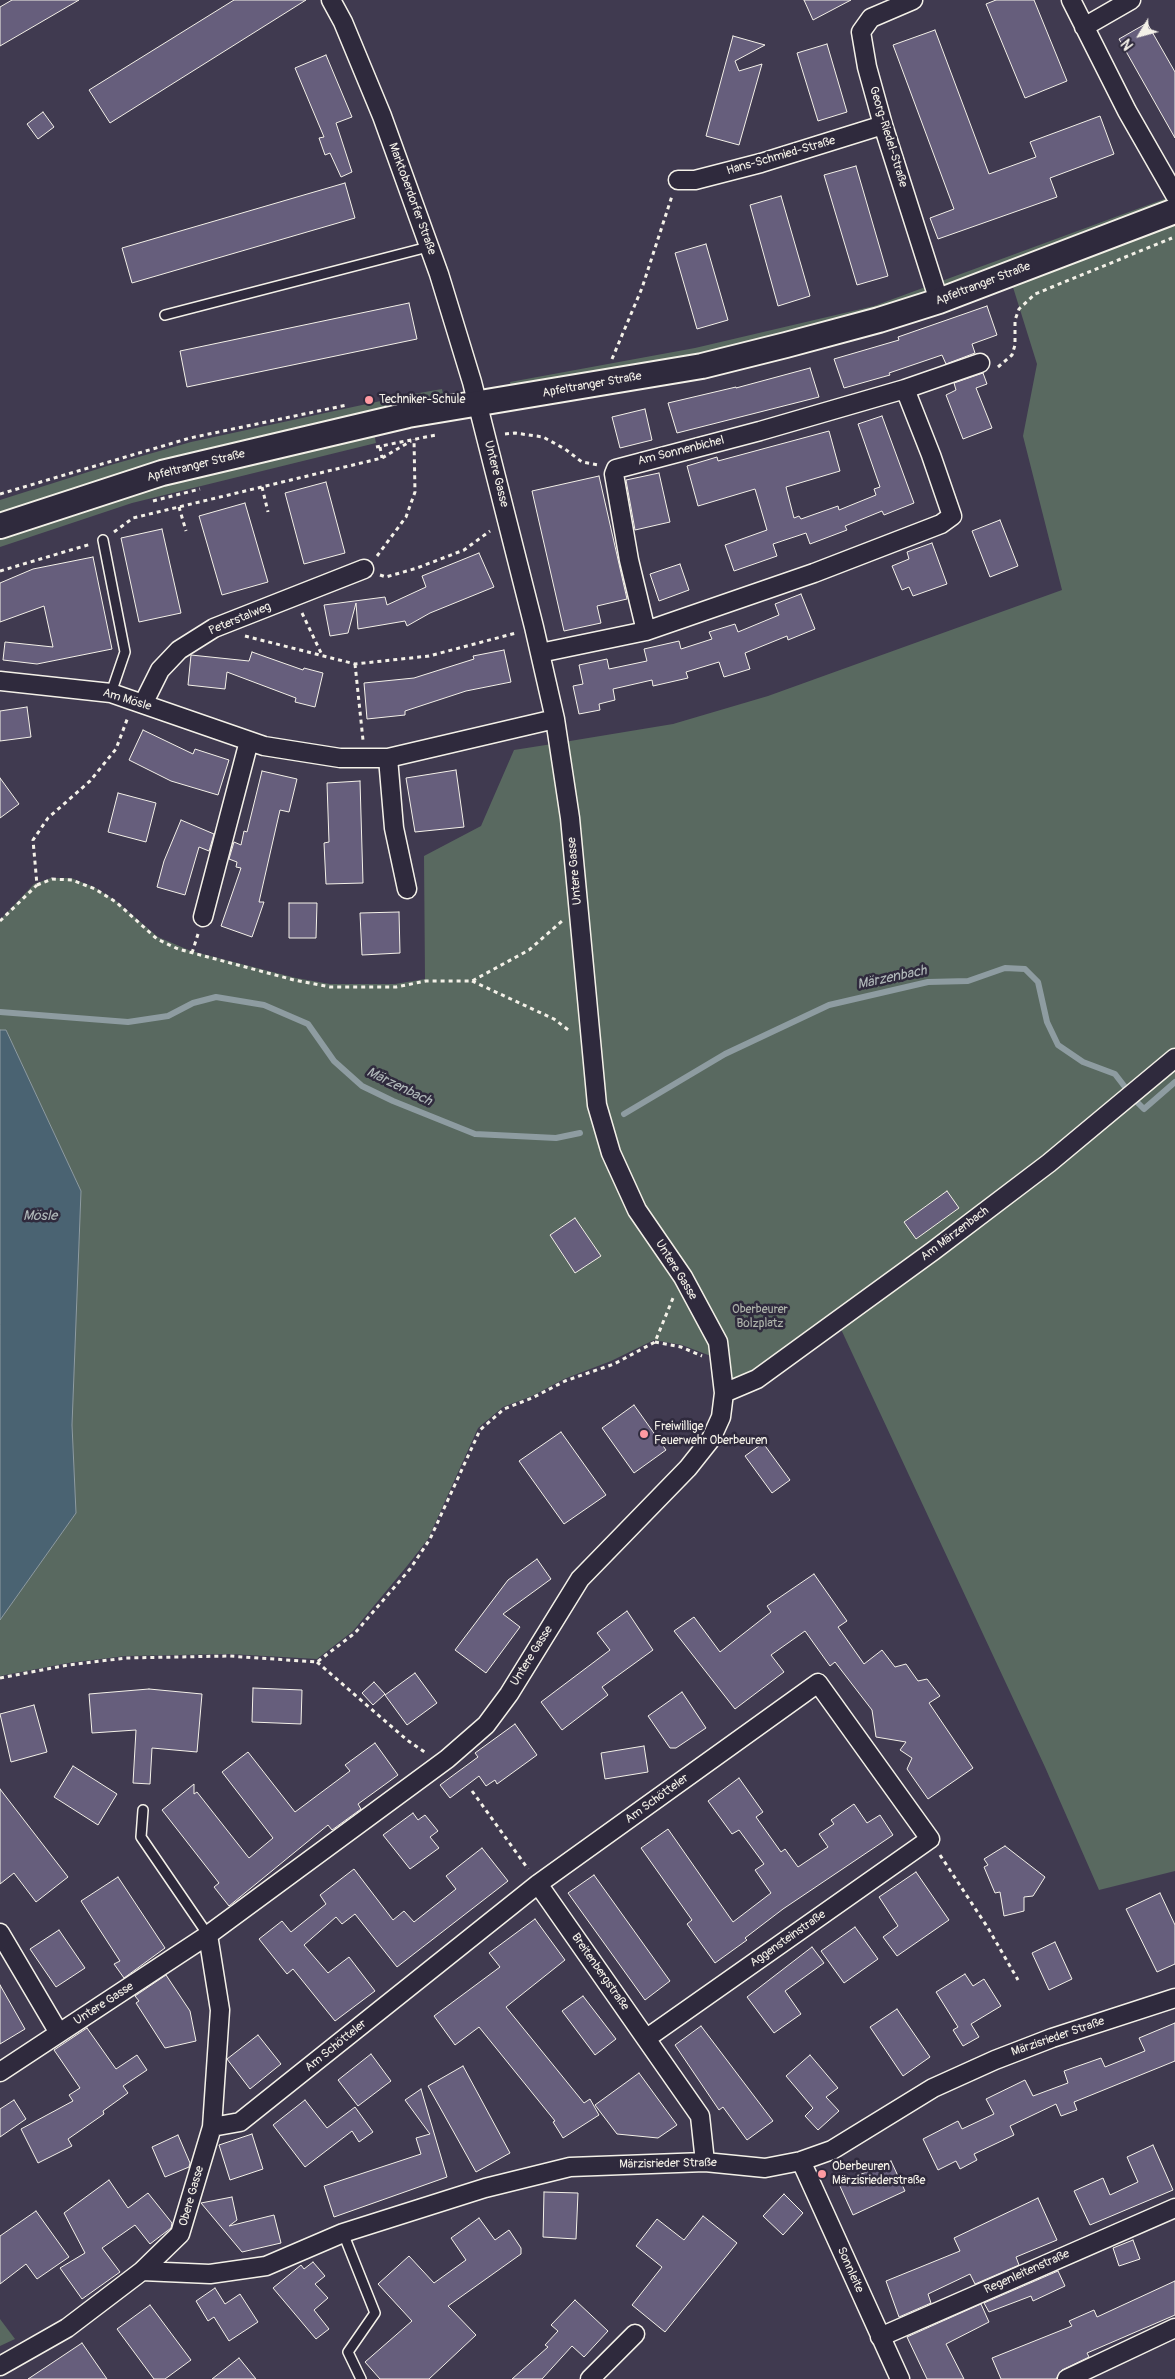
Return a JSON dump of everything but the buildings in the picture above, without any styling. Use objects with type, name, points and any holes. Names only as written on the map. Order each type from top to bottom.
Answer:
[{"type":"street","name":"Marktoberdorfer Straße","points":[[331,0],[343,22],[382,116],[439,274],[478,404]]},
{"type":"street","name":"Georg-Riedel-Straße","points":[[913,0],[871,18],[861,32],[867,67],[883,125],[939,301]]},
{"type":"street","points":[[1071,0],[1160,171],[1175,195]]},
{"type":"street","points":[[1084,27],[1131,0]]},
{"type":"street","name":"Hans-Schmied-Straße","points":[[678,180],[694,180],[761,163],[883,125]]},
{"type":"street","name":"Apfeltranger Straße","points":[[0,526],[162,474],[408,415],[702,366],[879,320],[939,301],[1175,211]]},
{"type":"street","name":"Am Sonnenbichel","points":[[616,469],[760,431],[905,389],[980,363]]},
{"type":"street","points":[[540,653],[646,631],[814,573],[941,524],[952,516],[932,454],[905,389]]},
{"type":"street","name":"Untere Gasse","points":[[0,2072],[208,1936],[446,1758],[486,1724],[509,1694],[580,1580],[688,1468],[711,1439],[721,1417],[724,1393],[718,1342],[682,1277],[637,1210],[611,1153],[597,1106],[570,818],[555,719],[478,404]]},
{"type":"street","points":[[616,469],[614,474],[629,560],[646,631]]},
{"type":"street","name":"Peterstalweg","points":[[139,702],[160,670],[179,650],[214,628],[364,570]]},
{"type":"street","name":"Am Mösle","points":[[0,682],[111,693],[264,746],[340,758],[388,758],[555,719]]},
{"type":"street","points":[[203,917],[249,741]]},
{"type":"street","points":[[388,758],[394,828],[407,889]]},
{"type":"street","name":"Am Märzenbach","points":[[724,1393],[757,1379],[933,1251],[1048,1163],[1175,1058]]},
{"type":"street","name":"Am Schötteler","points":[[212,2127],[240,2122],[538,1884],[818,1683],[930,1840]]},
{"type":"street","name":"Aggensteinstraße","points":[[647,2038],[930,1840]]},
{"type":"street","name":"Breitenbergstraße","points":[[538,1884],[700,2116],[705,2162]]},
{"type":"street","points":[[0,1933],[59,2033]]},
{"type":"street","name":"Obere Gasse","points":[[0,2366],[67,2328],[142,2271],[180,2234],[212,2127],[220,2010],[208,1936]]},
{"type":"street","name":"Märzisrieder Straße","points":[[142,2271],[210,2274],[266,2266],[343,2233],[485,2188],[570,2167],[705,2162],[765,2168],[801,2161],[832,2150],[933,2088],[995,2060],[1052,2038],[1175,1998]]},
{"type":"street","name":"Sonnleite","points":[[801,2161],[900,2379]]},
{"type":"street","name":"Regenleitenstraße","points":[[880,2337],[1175,2208]]},
{"type":"street","points":[[1067,2379],[1175,2328]]},
{"type":"street","points":[[590,2379],[635,2334]]},
{"type":"lane","points":[[165,315],[428,247]]},
{"type":"lane","points":[[103,540],[125,652],[111,693]]},
{"type":"lane","points":[[143,1810],[141,1837],[208,1936]]},
{"type":"lane","points":[[343,2233],[375,2313],[348,2352],[361,2379]]},
{"type":"path","points":[[620,360],[611,362],[642,288],[678,180]]},
{"type":"path","points":[[980,363],[989,370],[1004,364],[1012,355],[1015,345],[1015,320],[1019,309],[1035,294],[1175,236]]},
{"type":"path","points":[[487,437],[515,432],[543,437],[565,449],[582,462],[616,469]]},
{"type":"path","points":[[378,437],[382,458]]},
{"type":"path","points":[[414,439],[416,492],[406,517],[387,544],[364,570],[386,577],[417,568],[464,550],[507,519]]},
{"type":"path","points":[[371,448],[414,439]]},
{"type":"path","points":[[0,571],[103,540],[132,518],[382,458],[414,439]]},
{"type":"path","points":[[143,504],[208,487]]},
{"type":"path","points":[[262,487],[268,512]]},
{"type":"path","points":[[179,507],[186,531]]},
{"type":"path","points":[[294,596],[322,656]]},
{"type":"path","points":[[214,628],[355,664],[429,656],[534,627]]},
{"type":"path","points":[[355,664],[364,758]]},
{"type":"path","points":[[37,885],[33,840],[48,818],[90,781],[116,749],[139,702]]},
{"type":"path","points":[[0,920],[37,885],[52,880],[72,880],[95,889],[116,902],[157,939],[178,948],[294,980],[330,986],[396,987],[454,980],[472,981],[554,1019],[592,1048]]},
{"type":"path","points":[[472,981],[528,950],[578,907]]},
{"type":"path","points":[[317,1662],[355,1632],[410,1569],[430,1539],[480,1430],[504,1409],[532,1398],[564,1381],[614,1364],[655,1342],[682,1277]]},
{"type":"path","points":[[655,1342],[680,1347],[721,1364]]},
{"type":"path","points":[[0,1678],[68,1665],[126,1658],[229,1656],[317,1662],[407,1740],[425,1752],[446,1758]]},
{"type":"path","points":[[472,1791],[538,1884]]},
{"type":"path","points":[[930,1840],[988,1928],[1018,1980]]},
{"type":"green space","points":[[1175,195],[1175,204],[876,313],[699,357],[512,392],[510,382],[695,348],[874,306]]},
{"type":"green space","name":"Oberbeurer Bolzplatz","points":[[1175,219],[1175,1053],[1009,1188],[754,1376],[729,1387],[726,1368],[641,1209],[604,1109],[564,742],[673,724],[768,696],[1062,590],[1023,436],[1037,364],[1012,284]]},
{"type":"green space","points":[[442,389],[444,399],[410,405],[408,395]]},
{"type":"green space","points":[[399,397],[400,405],[99,481],[0,514],[0,500],[107,466],[191,442]]},
{"type":"green space","points":[[374,433],[376,443],[132,503],[0,547],[0,537],[108,500]]},
{"type":"green space","points":[[552,744],[564,822],[591,1108],[716,1358],[682,1345],[654,1340],[611,1361],[564,1379],[532,1396],[503,1407],[478,1428],[428,1539],[353,1631],[317,1659],[230,1654],[126,1656],[68,1663],[0,1676],[0,1620],[76,1513],[72,1425],[81,1191],[6,1030],[0,1030],[0,920],[34,884],[51,878],[71,878],[94,887],[116,901],[158,937],[191,951],[296,978],[330,984],[395,984],[425,979],[424,856],[481,826],[514,750]]},
{"type":"green space","points":[[1175,1064],[1175,1871],[1099,1890],[1045,1767],[839,1325]]},
{"type":"green space","points":[[0,2319],[15,2339],[0,2346]]},
{"type":"water","name":"Mösle","points":[[0,1030],[6,1030],[81,1191],[72,1425],[76,1513],[0,1620]]},
{"type":"waterway","name":"Märzenbach","points":[[624,1114],[725,1054],[829,1005],[928,982],[968,981],[1005,968],[1025,969],[1038,982],[1047,1022],[1058,1045],[1083,1062],[1115,1074],[1125,1087]]},
{"type":"waterway","name":"Märzenbach","points":[[0,1012],[128,1022],[168,1016],[193,1003],[216,997],[264,1005],[308,1024],[334,1061],[362,1086],[393,1101],[475,1134],[556,1138],[580,1133]]},
{"type":"waterway","name":"Märzenbach","points":[[1138,1103],[1144,1109],[1175,1082]]},
{"type":"place","name":"Techniker-Schule","points":[[369,400]]},
{"type":"place","name":"Freiwillige Feuerwehr Oberbeuren","points":[[644,1434]]},
{"type":"place","name":"Oberbeuren Märzisriederstraße","points":[[822,2174]]}]
